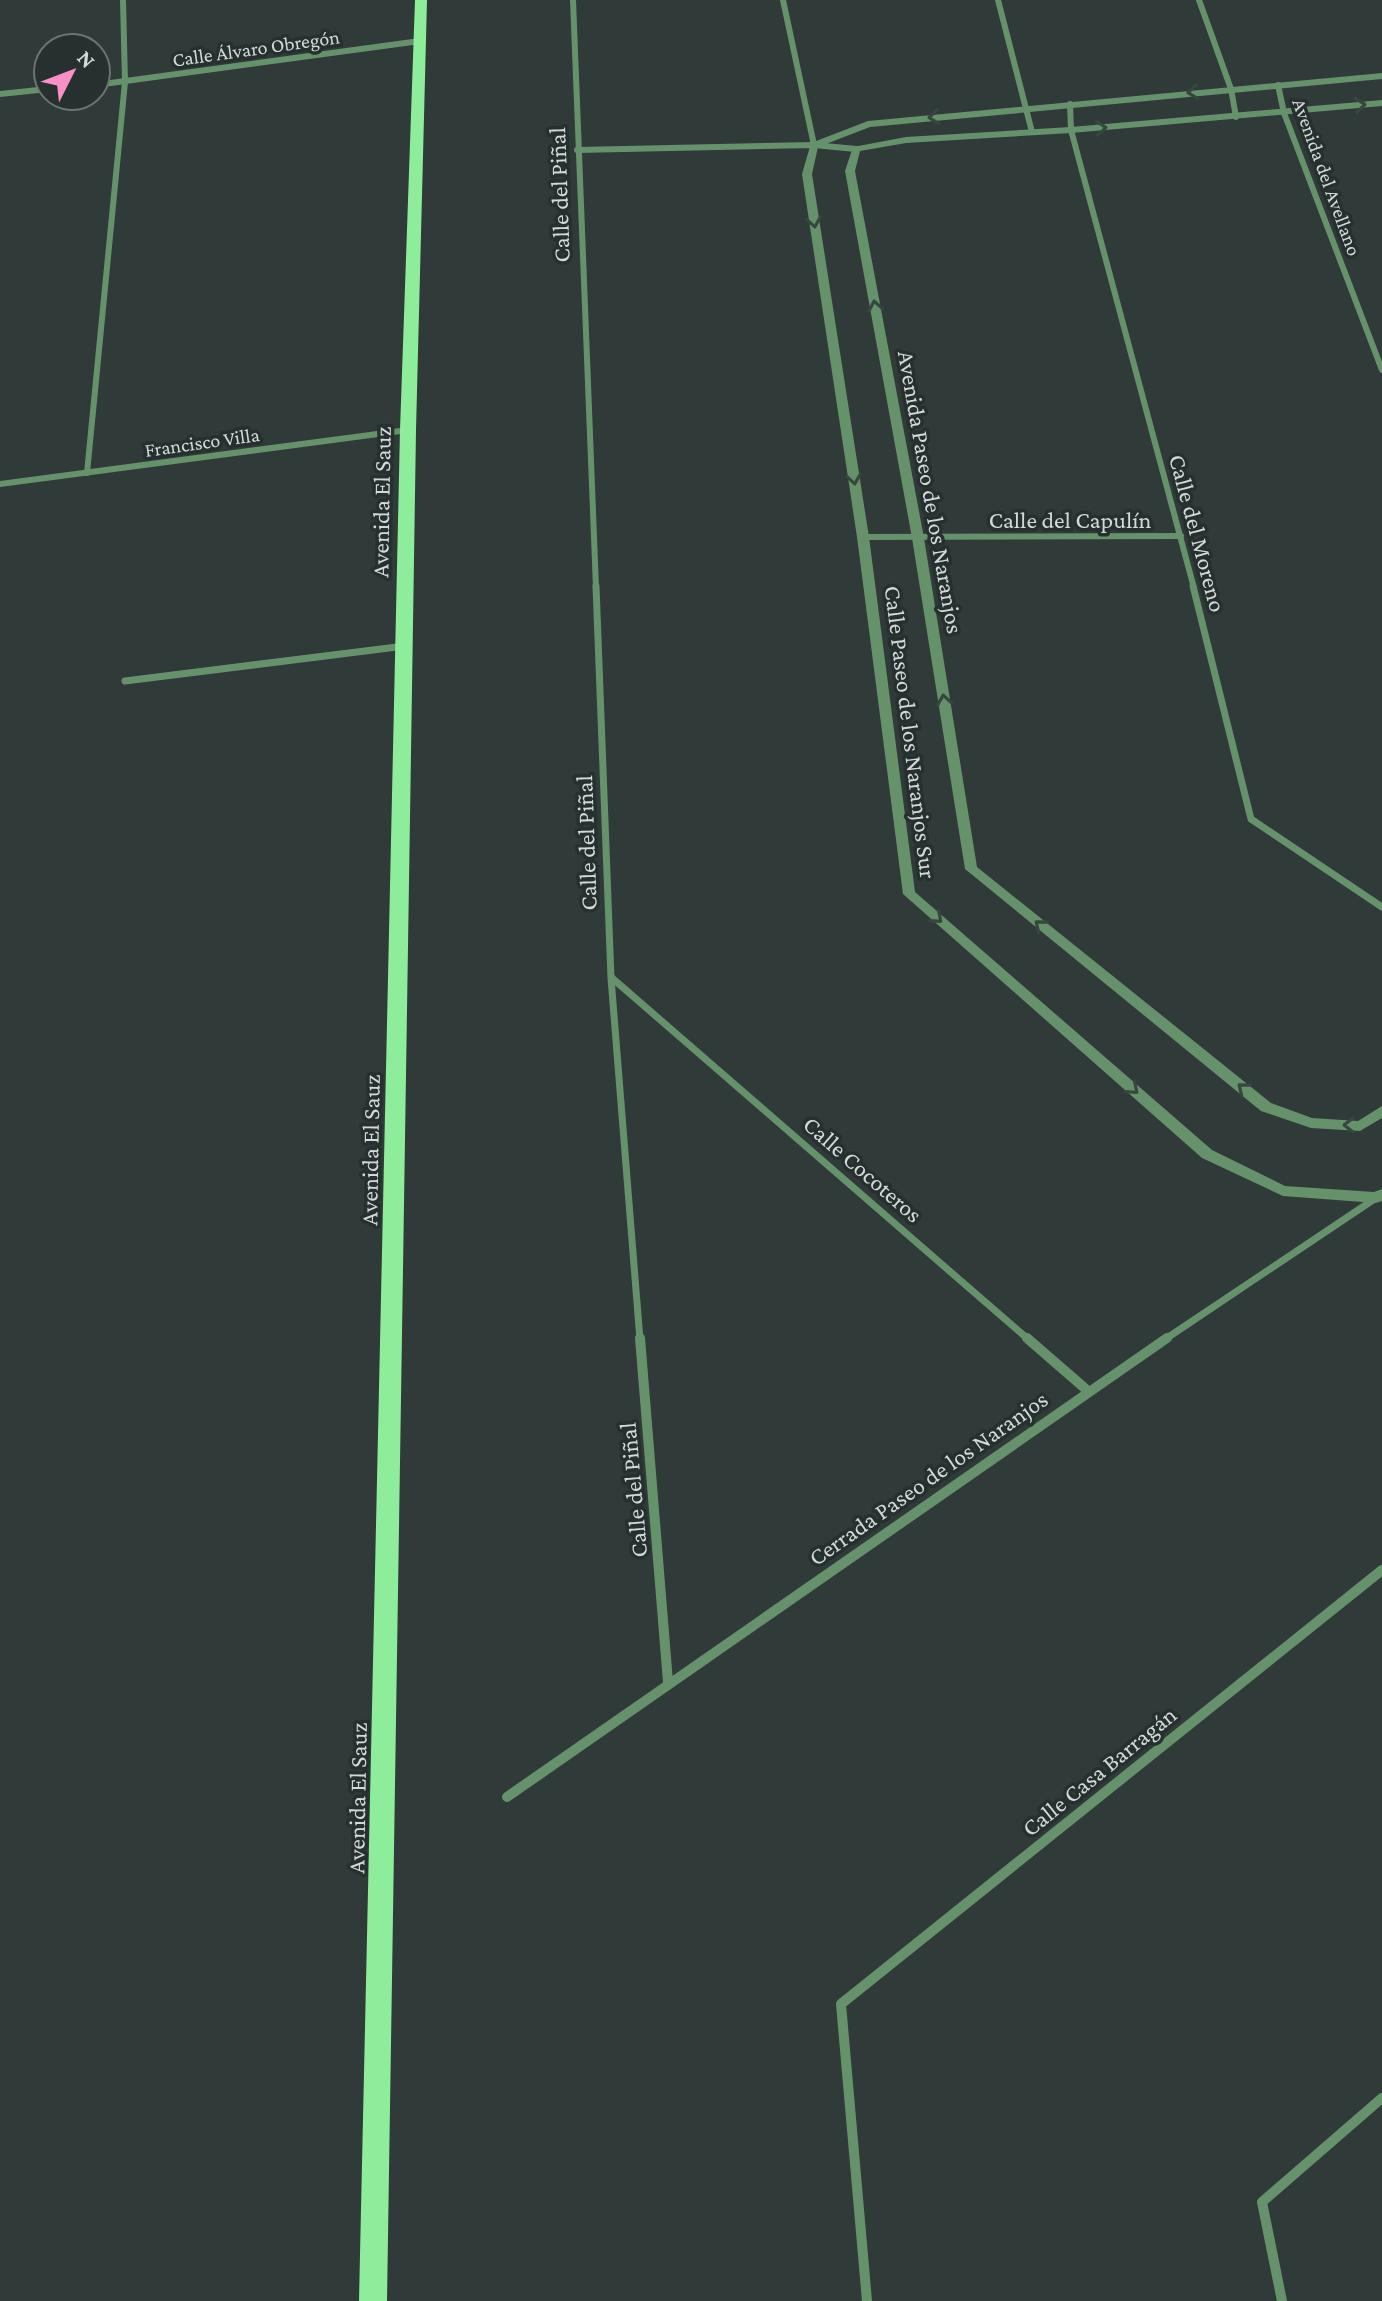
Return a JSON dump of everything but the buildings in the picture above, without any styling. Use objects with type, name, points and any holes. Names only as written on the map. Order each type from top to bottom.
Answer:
[{"type":"main road","name":"Avenida El Sauz","points":[[373,2301],[408,430],[421,0]]},
{"type":"street","points":[[87,473],[125,82],[123,0]]},
{"type":"street","name":"Calle del Piñal","points":[[573,0],[611,978],[668,1682]]},
{"type":"street","points":[[783,0],[814,145]]},
{"type":"street","points":[[998,0],[1032,132]]},
{"type":"street","points":[[1199,0],[1231,89],[1236,117]]},
{"type":"street","name":"Calle Álvaro Obregón","points":[[112,83],[420,41]]},
{"type":"street","points":[[814,145],[868,124],[1382,76]]},
{"type":"street","name":"Avenida del Avellano","points":[[1278,85],[1284,113],[1382,370]]},
{"type":"street","points":[[0,94],[32,91]]},
{"type":"street","points":[[577,150],[814,145],[856,149],[906,140],[1071,130],[1382,103]]},
{"type":"street","name":"Calle del Moreno","points":[[1070,104],[1071,130],[1181,536],[1251,819],[1382,907]]},
{"type":"street","name":"Calle Paseo de los Naranjos Sur","points":[[814,145],[807,174],[863,537],[909,894],[1207,1154],[1283,1191],[1379,1196]]},
{"type":"street","name":"Avenida Paseo de los Naranjos","points":[[856,149],[850,171],[918,538],[971,869],[1266,1107],[1311,1123],[1360,1126],[1382,1111]]},
{"type":"street","name":"Francisco Villa","points":[[0,484],[408,430]]},
{"type":"street","name":"Calle del Capulín","points":[[863,537],[1181,536]]},
{"type":"street","points":[[125,681],[405,646]]},
{"type":"street","name":"Calle Cocoteros","points":[[611,978],[1088,1391]]},
{"type":"street","name":"Cerrada Paseo de los Naranjos","points":[[507,1797],[1088,1391],[1379,1196]]},
{"type":"street","name":"Calle Casa Barragán","points":[[867,2301],[841,2004],[1382,1570]]},
{"type":"street","points":[[1282,2301],[1262,2202],[1382,2098]]}]
